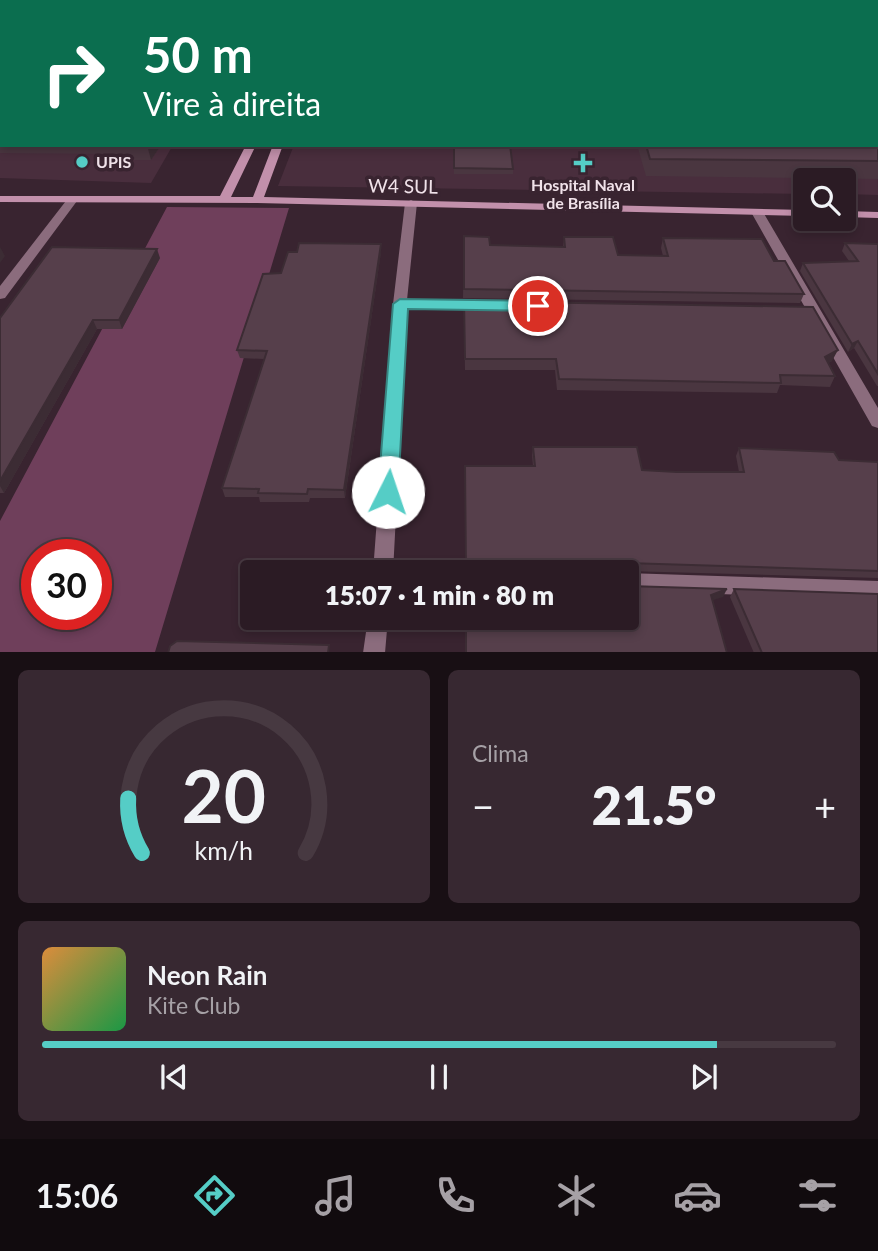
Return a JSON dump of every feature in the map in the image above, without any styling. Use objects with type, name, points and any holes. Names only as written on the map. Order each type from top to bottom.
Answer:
[{"type":"main road","points":[[225,200],[250,147]]},
{"type":"main road","points":[[257,200],[277,147]]},
{"type":"main road","name":"W4 SUL","points":[[0,199],[257,200],[793,213]]},
{"type":"main road","points":[[856,214],[878,215]]},
{"type":"street","points":[[0,295],[73,199]]},
{"type":"street","points":[[384,560],[400,304],[411,203]]},
{"type":"street","points":[[757,212],[807,311],[878,422]]},
{"type":"street","points":[[400,304],[497,306]]},
{"type":"street","points":[[639,582],[878,590]]},
{"type":"street","points":[[374,652],[377,630]]},
{"type":"shaded area","name":"UPIS","points":[[0,147],[172,147],[151,183],[0,178]]},
{"type":"shaded area","name":"Hospital Naval de Brasília","points":[[293,147],[877,147],[878,195],[856,194],[856,168],[793,168],[793,194],[278,186]]},
{"type":"shaded area","points":[[167,207],[289,208],[155,652],[0,652],[0,521]]},
{"type":"building","points":[[454,147],[510,147],[513,169],[454,168]]},
{"type":"building","points":[[647,147],[878,147],[878,161],[650,159]]},
{"type":"building","points":[[464,236],[489,237],[490,245],[565,247],[564,237],[613,237],[618,255],[668,256],[663,238],[762,239],[774,261],[785,261],[804,294],[464,289]]},
{"type":"building","points":[[299,243],[381,244],[344,490],[308,489],[307,494],[258,493],[259,489],[222,488],[267,351],[237,350],[263,274],[281,273],[288,252],[297,252]]},
{"type":"building","points":[[845,243],[878,244],[878,374],[858,341],[852,344],[803,263],[858,261]]},
{"type":"building","points":[[52,247],[157,249],[119,320],[93,320],[0,481],[0,318]]},
{"type":"building","points":[[464,301],[813,307],[838,350],[825,357],[835,376],[780,375],[781,383],[559,379],[556,359],[465,359]]},
{"type":"building","points":[[533,447],[637,447],[642,470],[677,472],[744,472],[739,448],[834,452],[839,460],[878,462],[878,571],[639,563],[639,560],[466,560],[465,466],[535,466]]},
{"type":"building","points":[[639,586],[727,589],[711,595],[727,652],[466,652],[466,630],[639,630]]},
{"type":"building","points":[[734,589],[878,594],[878,652],[762,652]]},
{"type":"building","points":[[177,641],[329,645],[328,652],[168,652],[170,646]]},
{"type":"place","name":"UPIS","points":[[82,162]]},
{"type":"place","name":"Hospital Naval de Brasília","points":[[583,163]]},
{"type":"route","points":[[388,492],[400,304],[538,306]]}]
